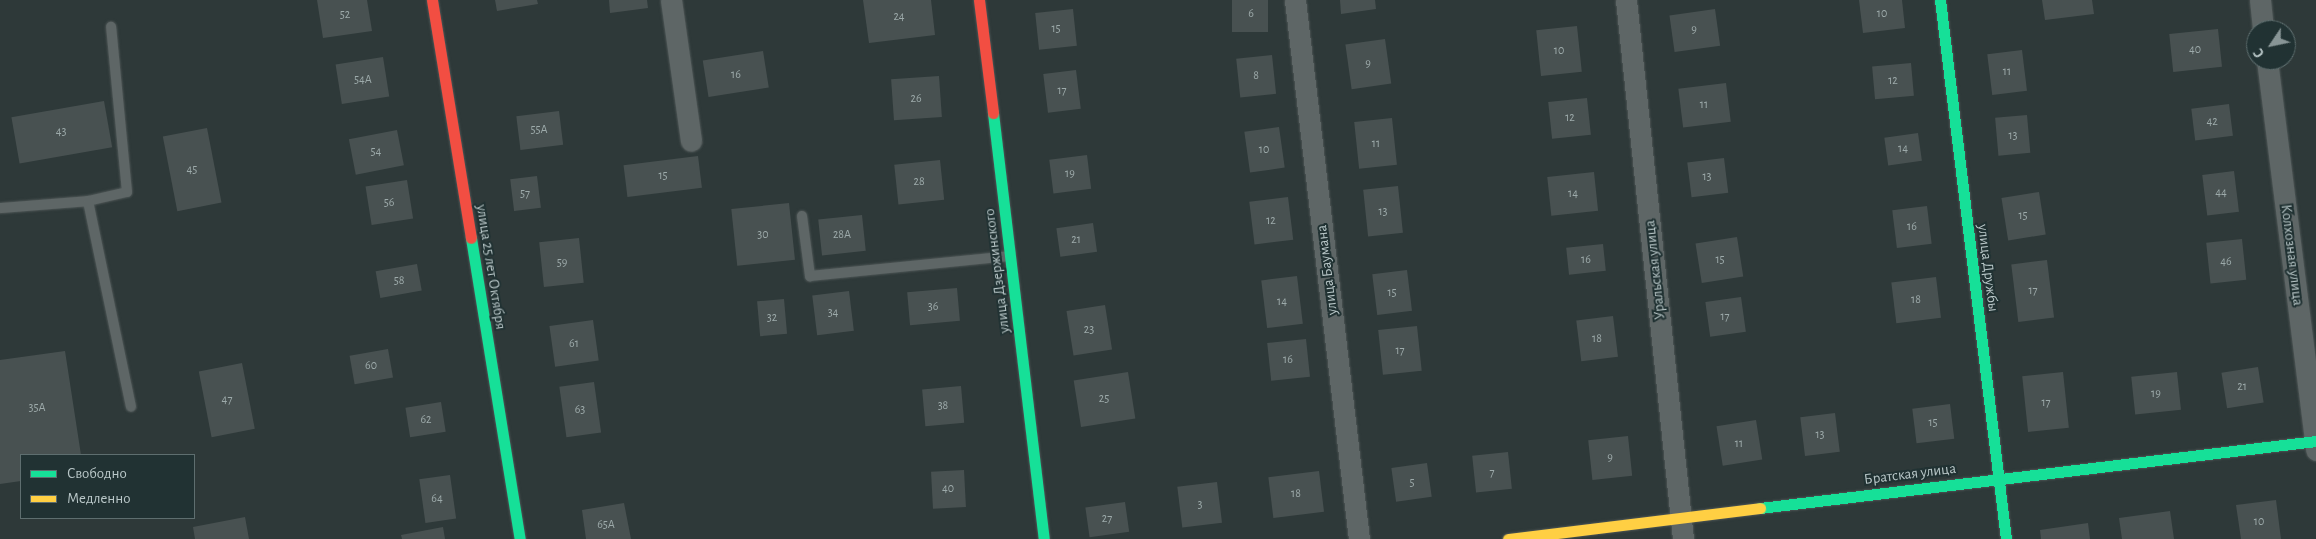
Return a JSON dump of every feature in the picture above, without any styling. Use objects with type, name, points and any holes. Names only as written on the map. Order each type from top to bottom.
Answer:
[{"type":"street","name":"улица 25 лет Октября","points":[[432,0],[520,539]]},
{"type":"street","points":[[671,0],[691,141]]},
{"type":"street","name":"улица Дзержинского","points":[[979,0],[1044,539]]},
{"type":"street","name":"улица Баумана","points":[[1295,0],[1359,539]]},
{"type":"street","name":"Уральская улица","points":[[1626,0],[1682,529]]},
{"type":"street","name":"улица Дружбы","points":[[1940,0],[2006,539]]},
{"type":"street","points":[[2260,0],[2262,20]]},
{"type":"street","name":"Колхозная улица","points":[[2268,70],[2316,444]]},
{"type":"street","name":"Братская улица","points":[[1508,539],[1682,529],[1999,478],[2316,444]]},
{"type":"lane","points":[[0,208],[88,200],[127,192],[111,27]]},
{"type":"lane","points":[[88,200],[131,407]]},
{"type":"lane","points":[[802,216],[810,276],[1010,255]]},
{"type":"building","points":[[317,0],[367,0],[372,31],[323,38]]},
{"type":"building","points":[[495,0],[537,0],[538,4],[497,11]]},
{"type":"building","points":[[609,0],[647,0],[648,8],[610,13]]},
{"type":"building","points":[[863,0],[931,0],[935,35],[869,43]]},
{"type":"building","points":[[1232,0],[1268,0],[1268,32],[1232,32]]},
{"type":"building","points":[[1340,0],[1375,0],[1376,9],[1341,14]]},
{"type":"building","points":[[1859,0],[1902,0],[1905,28],[1863,33]]},
{"type":"building","points":[[2042,0],[2092,0],[2094,14],[2045,20]]},
{"type":"building","points":[[1073,9],[1077,46],[1039,50],[1035,13]]},
{"type":"building","points":[[1715,9],[1720,46],[1675,52],[1669,15]]},
{"type":"building","points":[[1577,26],[1582,72],[1541,76],[1536,30]]},
{"type":"building","points":[[2218,29],[2222,67],[2173,72],[2169,34]]},
{"type":"building","points":[[1385,39],[1391,84],[1352,89],[1345,45]]},
{"type":"building","points":[[2022,50],[2027,91],[1992,95],[1987,54]]},
{"type":"building","points":[[763,51],[769,88],[709,97],[703,61]]},
{"type":"building","points":[[1272,55],[1276,94],[1240,98],[1236,59]]},
{"type":"building","points":[[383,57],[389,97],[342,104],[336,65]]},
{"type":"building","points":[[1911,63],[1914,96],[1875,99],[1872,66]]},
{"type":"building","points":[[1076,70],[1081,109],[1048,113],[1043,74]]},
{"type":"building","points":[[939,76],[942,117],[894,120],[891,79]]},
{"type":"building","points":[[1726,83],[1731,122],[1683,128],[1678,89]]},
{"type":"building","points":[[1587,98],[1591,135],[1552,139],[1548,102]]},
{"type":"building","points":[[104,101],[112,147],[20,164],[11,117]]},
{"type":"building","points":[[2229,104],[2233,136],[2195,140],[2191,109]]},
{"type":"building","points":[[559,111],[563,145],[520,150],[516,116]]},
{"type":"building","points":[[2027,115],[2030,153],[1998,156],[1995,118]]},
{"type":"building","points":[[1392,118],[1397,165],[1359,169],[1354,122]]},
{"type":"building","points":[[1279,127],[1285,168],[1250,172],[1244,132]]},
{"type":"building","points":[[207,128],[222,203],[177,211],[163,137]]},
{"type":"building","points":[[397,130],[404,165],[356,175],[349,139]]},
{"type":"building","points":[[1918,133],[1922,161],[1888,165],[1884,138]]},
{"type":"building","points":[[1087,155],[1091,189],[1053,193],[1049,160]]},
{"type":"building","points":[[698,156],[702,188],[627,197],[624,165]]},
{"type":"building","points":[[1724,158],[1728,193],[1692,197],[1687,163]]},
{"type":"building","points":[[940,160],[944,200],[898,205],[894,165]]},
{"type":"building","points":[[2234,171],[2239,212],[2207,216],[2202,175]]},
{"type":"building","points":[[1594,172],[1598,211],[1551,216],[1547,177]]},
{"type":"building","points":[[537,176],[541,208],[514,211],[510,179]]},
{"type":"building","points":[[407,180],[413,219],[372,225],[366,187]]},
{"type":"building","points":[[1398,186],[1403,233],[1368,236],[1363,190]]},
{"type":"building","points":[[2039,192],[2046,234],[2008,240],[2001,198]]},
{"type":"building","points":[[1288,197],[1293,240],[1255,244],[1249,202]]},
{"type":"building","points":[[789,203],[795,260],[737,266],[731,209]]},
{"type":"building","points":[[1927,206],[1932,244],[1897,248],[1892,210]]},
{"type":"building","points":[[862,215],[866,251],[822,255],[818,220]]},
{"type":"building","points":[[1093,223],[1097,252],[1060,257],[1056,228]]},
{"type":"building","points":[[1737,237],[1743,277],[1702,283],[1696,244]]},
{"type":"building","points":[[579,238],[584,283],[544,287],[539,242]]},
{"type":"building","points":[[2242,239],[2246,280],[2210,284],[2206,243]]},
{"type":"building","points":[[1603,244],[1606,271],[1569,275],[1566,248]]},
{"type":"building","points":[[2047,260],[2054,318],[2018,322],[2011,264]]},
{"type":"building","points":[[417,264],[422,291],[380,298],[376,271]]},
{"type":"building","points":[[1407,270],[1412,311],[1377,315],[1372,274]]},
{"type":"building","points":[[1297,276],[1303,324],[1267,328],[1261,280]]},
{"type":"building","points":[[1936,277],[1941,318],[1896,323],[1891,282]]},
{"type":"building","points":[[957,288],[960,321],[910,325],[907,292]]},
{"type":"building","points":[[849,291],[854,331],[817,335],[812,296]]},
{"type":"building","points":[[1741,297],[1746,332],[1710,337],[1705,302]]},
{"type":"building","points":[[784,299],[787,334],[760,336],[757,301]]},
{"type":"building","points":[[1105,305],[1112,349],[1074,356],[1066,311]]},
{"type":"building","points":[[1613,316],[1618,357],[1581,361],[1576,321]]},
{"type":"building","points":[[593,320],[599,361],[555,367],[549,326]]},
{"type":"building","points":[[1417,326],[1422,371],[1383,375],[1378,330]]},
{"type":"building","points":[[1306,339],[1310,377],[1271,381],[1267,343]]},
{"type":"building","points":[[388,349],[393,378],[355,384],[350,356]]},
{"type":"building","points":[[65,351],[81,454],[20,454],[20,481],[0,484],[0,360]]},
{"type":"building","points":[[242,363],[255,429],[212,437],[199,371]]},
{"type":"building","points":[[2258,367],[2264,403],[2227,408],[2221,373]]},
{"type":"building","points":[[1128,372],[1135,418],[1081,427],[1074,381]]},
{"type":"building","points":[[2063,372],[2069,428],[2028,432],[2022,376]]},
{"type":"building","points":[[2177,372],[2181,410],[2135,415],[2131,377]]},
{"type":"building","points":[[594,382],[601,433],[566,437],[559,387]]},
{"type":"building","points":[[961,386],[964,423],[925,426],[922,389]]},
{"type":"building","points":[[441,402],[446,432],[410,437],[405,408]]},
{"type":"building","points":[[1950,404],[1954,439],[1917,443],[1912,409]]},
{"type":"building","points":[[1835,413],[1840,452],[1805,456],[1800,417]]},
{"type":"building","points":[[1756,420],[1762,460],[1723,466],[1716,426]]},
{"type":"building","points":[[1628,436],[1632,476],[1592,480],[1588,440]]},
{"type":"building","points":[[1508,452],[1512,489],[1476,493],[1472,456]]},
{"type":"building","points":[[1427,463],[1432,497],[1396,502],[1391,468]]},
{"type":"building","points":[[964,470],[966,507],[933,509],[931,472]]},
{"type":"building","points":[[1319,471],[1324,512],[1273,518],[1268,477]]},
{"type":"building","points":[[450,475],[456,519],[425,523],[419,479]]},
{"type":"building","points":[[1217,482],[1222,523],[1182,528],[1177,487]]},
{"type":"building","points":[[2276,500],[2281,539],[2241,539],[2236,505]]},
{"type":"building","points":[[1125,502],[1129,532],[1090,537],[1085,508]]},
{"type":"building","points":[[624,503],[631,539],[586,539],[582,510]]},
{"type":"building","points":[[2170,511],[2174,539],[2122,539],[2119,518]]},
{"type":"building","points":[[245,517],[249,539],[195,539],[193,527]]},
{"type":"building","points":[[2088,523],[2090,539],[2041,539],[2040,530]]},
{"type":"building","points":[[443,527],[445,539],[402,539],[401,535]]},
{"type":"traffic: fast","points":[[1940,0],[2006,539]]},
{"type":"traffic: fast","points":[[993,113],[1044,539]]},
{"type":"traffic: fast","points":[[471,238],[520,539]]},
{"type":"traffic: fast","points":[[1760,508],[2316,441]]},
{"type":"traffic: slow","points":[[1508,539],[1760,508]]},
{"type":"traffic: jam","points":[[432,0],[471,238]]},
{"type":"traffic: jam","points":[[979,0],[993,113]]}]
